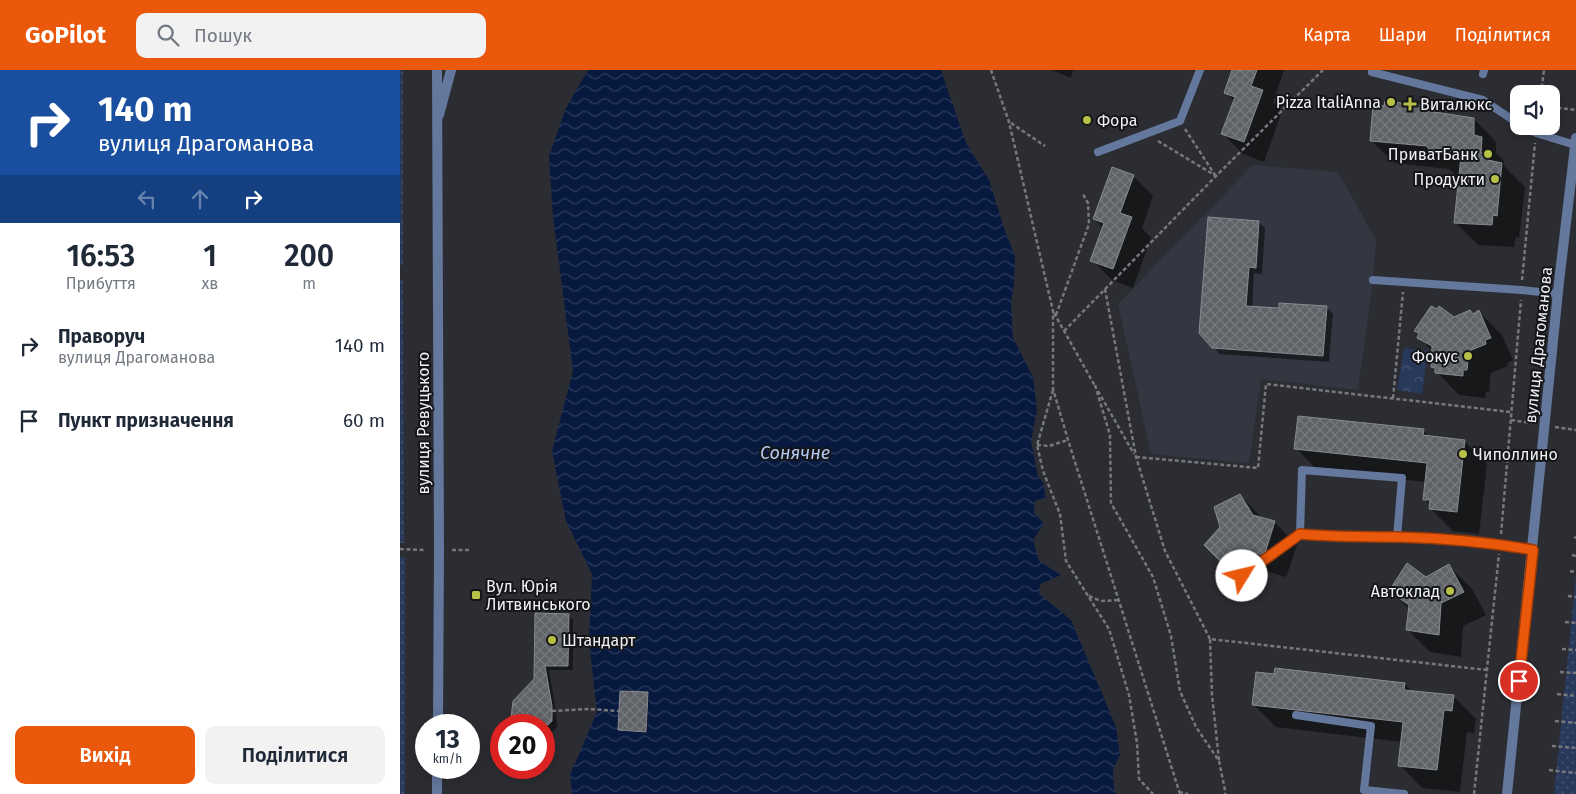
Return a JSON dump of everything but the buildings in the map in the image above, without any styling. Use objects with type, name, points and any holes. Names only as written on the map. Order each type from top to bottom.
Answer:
[{"type":"street","name":"вулиця Ревуцького","points":[[437,70],[438,714]]},
{"type":"street","name":"вулиця Ревуцького","points":[[437,121],[451,70]]},
{"type":"street","name":"вулиця Драгоманова","points":[[1507,794],[1558,294],[1576,142]]},
{"type":"street","points":[[437,794],[438,779]]},
{"type":"lane","points":[[1098,152],[1180,121],[1200,70]]},
{"type":"lane","points":[[1372,72],[1483,100],[1510,118]]},
{"type":"lane","points":[[1541,135],[1576,142]]},
{"type":"lane","points":[[1373,280],[1558,294]]},
{"type":"lane","points":[[1300,534],[1302,470],[1402,478],[1397,537]]},
{"type":"lane","points":[[1242,576],[1300,534],[1328,537],[1397,537],[1500,544],[1533,550]]},
{"type":"lane","points":[[1296,715],[1371,726],[1364,790],[1404,794]]},
{"type":"path","points":[[991,70],[1010,122],[1053,311],[1053,389],[1037,445],[1043,471],[1060,514],[1066,562],[1109,629],[1129,695],[1137,743],[1139,779],[1153,794]]},
{"type":"path","points":[[1064,331],[1323,70]]},
{"type":"path","points":[[1542,85],[1544,70]]},
{"type":"path","points":[[1560,108],[1576,110]]},
{"type":"path","points":[[1180,121],[1216,176]]},
{"type":"path","points":[[1010,122],[1045,146]]},
{"type":"path","points":[[1147,134],[1216,176]]},
{"type":"path","points":[[1474,794],[1500,544],[1536,135]]},
{"type":"path","points":[[1056,316],[1089,224],[1088,203],[1083,194]]},
{"type":"path","points":[[1393,399],[1404,283]]},
{"type":"path","points":[[1106,290],[1136,457],[1165,552],[1210,640],[1212,695],[1219,762],[1226,790],[1225,794]]},
{"type":"path","points":[[1053,311],[1136,457]]},
{"type":"path","points":[[1136,457],[1258,468],[1266,384],[1511,412]]},
{"type":"path","points":[[1095,385],[1110,435],[1111,503],[1153,577],[1171,636],[1180,691],[1196,727],[1219,762]]},
{"type":"path","points":[[1053,389],[1180,793],[1188,794]]},
{"type":"path","points":[[1037,445],[1050,446],[1068,440]]},
{"type":"path","points":[[1570,571],[1576,572]]},
{"type":"path","points":[[1088,596],[1101,601],[1119,600]]},
{"type":"path","points":[[1568,596],[1576,596]]},
{"type":"path","points":[[1565,622],[1576,623]]},
{"type":"path","points":[[1210,640],[1487,670]]},
{"type":"path","points":[[1562,649],[1576,650]]},
{"type":"path","points":[[1560,672],[1576,674]]},
{"type":"path","points":[[1558,694],[1576,696]]},
{"type":"path","points":[[552,711],[619,711]]},
{"type":"path","points":[[1555,721],[1576,723]]},
{"type":"path","points":[[1552,746],[1576,748]]},
{"type":"path","points":[[1550,770],[1576,773]]},
{"type":"shaded area","points":[[1253,165],[1338,172],[1376,240],[1373,280],[1358,390],[1261,379],[1249,463],[1151,454],[1118,304]]},
{"type":"green space","points":[[400,70],[403,70],[403,265],[400,265]]},
{"type":"green space","points":[[400,280],[403,280],[404,543],[400,543]]},
{"type":"green space","points":[[1404,348],[1428,351],[1422,394],[1397,390]]},
{"type":"green space","points":[[400,557],[405,557],[405,794],[400,794]]},
{"type":"green space","points":[[1576,576],[1576,794],[1554,794]]},
{"type":"water","name":"Сонячне","points":[[588,70],[941,70],[966,143],[989,180],[1015,256],[1014,285],[1011,301],[1013,338],[1033,377],[1037,410],[1031,441],[1038,476],[1043,483],[1046,499],[1035,500],[1034,513],[1044,523],[1033,540],[1039,561],[1061,575],[1040,584],[1039,594],[1071,620],[1116,727],[1120,755],[1113,769],[1114,791],[1116,794],[572,794],[570,775],[597,712],[589,642],[592,574],[566,521],[552,451],[573,371],[553,217],[549,156],[566,108]],"holes":[[[620,691],[648,692],[645,732],[618,730]]]},
{"type":"place","name":"Pizza ItaliAnna","points":[[1391,102]]},
{"type":"place","name":"Виталюкс","points":[[1410,104]]},
{"type":"place","name":"Фора","points":[[1087,120]]},
{"type":"place","name":"ПриватБанк","points":[[1488,154]]},
{"type":"place","name":"Продукти","points":[[1495,179]]},
{"type":"place","name":"Фокус","points":[[1468,356]]},
{"type":"place","name":"Чиполлино","points":[[1463,454]]},
{"type":"place","name":"Автоклад","points":[[1450,591]]},
{"type":"place","name":"Вул. Юрія Литвинського","points":[[476,595]]},
{"type":"place","name":"Штандарт","points":[[552,640]]},
{"type":"route","points":[[1242,576],[1300,534],[1328,537],[1397,537],[1500,544],[1533,550],[1519,681]]}]
